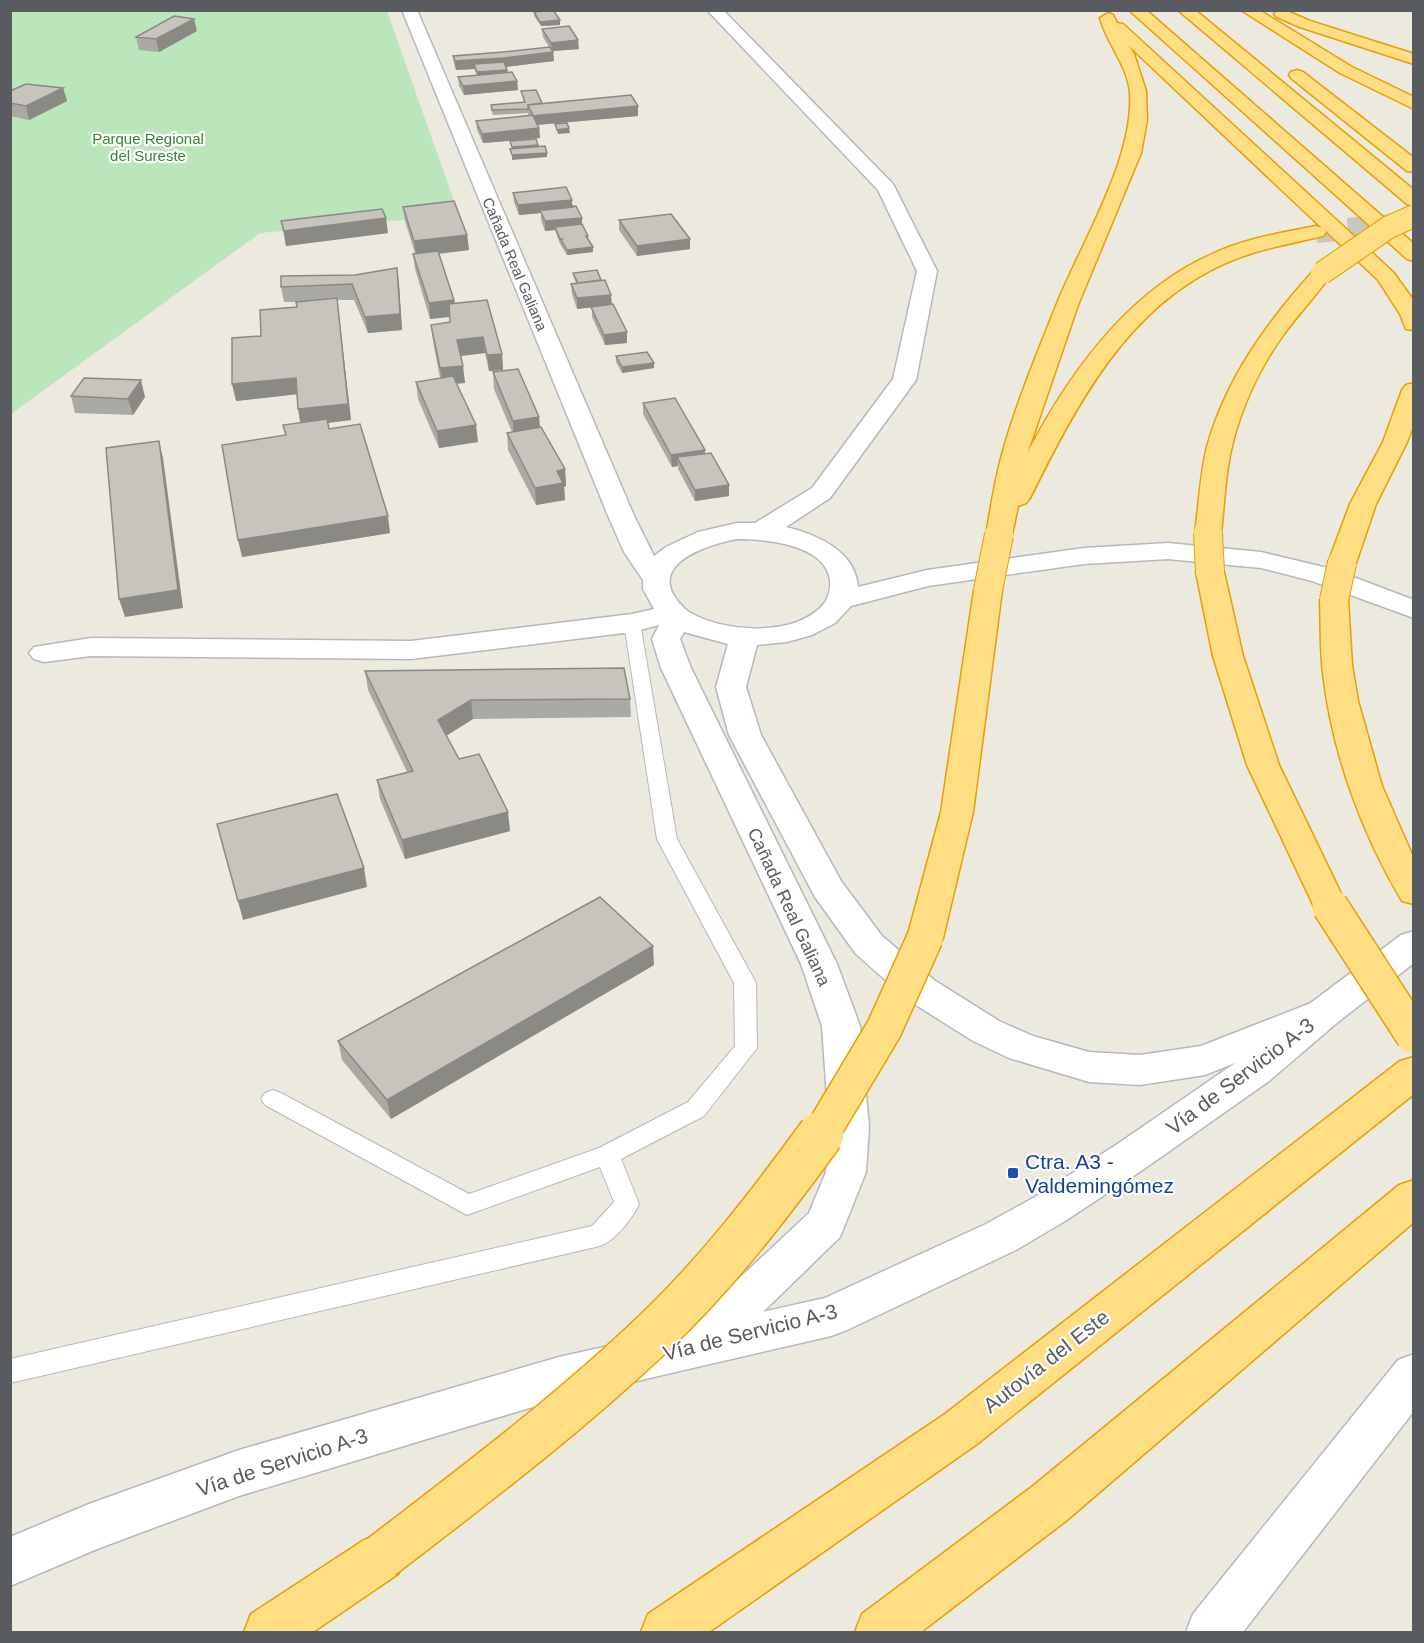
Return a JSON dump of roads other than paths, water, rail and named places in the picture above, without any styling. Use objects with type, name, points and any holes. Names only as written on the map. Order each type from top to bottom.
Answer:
[{"type":"highway","points":[[1136,10],[1413,255]]},
{"type":"highway","points":[[1185,10],[1413,200]]},
{"type":"highway","points":[[1248,10],[1346,70],[1413,104]]},
{"type":"highway","points":[[1274,10],[1305,24],[1413,59]]},
{"type":"highway","points":[[1104,14],[1386,276],[1411,314],[1413,324]]},
{"type":"highway","points":[[269,1632],[381,1557],[554,1423],[656,1331],[755,1224],[825,1129],[884,1029],[925,938],[957,812],[988,590],[1015,451],[1067,305],[1132,153],[1138,120],[1138,91],[1126,54],[1112,33],[1104,14]]},
{"type":"highway","points":[[1286,66],[1413,167]]},
{"type":"highway","points":[[1413,216],[1389,227],[1322,273],[1285,314],[1256,356],[1236,402],[1220,448],[1208,533],[1210,572],[1228,656],[1263,765],[1330,906],[1413,1036]]},
{"type":"highway","points":[[999,535],[1076,388],[1131,321],[1184,276],[1218,258],[1261,244],[1316,232]]},
{"type":"highway","points":[[1406,878],[1356,758],[1338,674],[1334,600],[1342,563],[1364,504],[1395,442],[1413,390]]},
{"type":"highway","name":"Autovía del Este","points":[[666,1632],[961,1429],[1413,1072]]},
{"type":"highway","points":[[880,1632],[1050,1503],[1413,1197]]},
{"type":"street","name":"Cañada Real Galiana","points":[[408,10],[622,518],[638,552],[656,579],[657,592],[665,606],[675,615],[666,639],[676,668],[819,964],[841,1026],[849,1127],[846,1172],[825,1224],[747,1299],[559,1378]]},
{"type":"street","points":[[44,653],[91,647],[411,650],[632,623],[675,615],[708,631],[745,637],[771,636],[795,632],[831,613],[841,600],[845,583],[826,531],[904,380],[927,271],[886,188],[714,10]]},
{"type":"street","points":[[622,518],[663,538],[693,541]]},
{"type":"street","points":[[761,531],[796,537],[826,531]]},
{"type":"street","points":[[656,579],[662,564],[675,552],[693,541],[725,533],[761,531],[826,531],[927,578]]},
{"type":"street","points":[[841,600],[927,578],[1084,556],[1168,551],[1272,562],[1322,575],[1413,610]]},
{"type":"street","name":"Cañada Real Galiana","points":[[745,637],[734,669],[731,687],[745,735],[827,888],[869,945],[921,990],[986,1031],[1022,1048],[1089,1067],[1140,1070],[1205,1060],[1325,1012]]},
{"type":"street","name":"Vía de Servicio A-3","points":[[10,1562],[89,1528],[239,1473],[559,1378],[831,1316],[1000,1237],[1130,1157],[1255,1070],[1413,944]]},
{"type":"street","points":[[1223,1623],[1413,1375]]},
{"type":"lane","points":[[273,1099],[467,1205],[607,1155],[696,1109],[746,1048],[745,983],[667,839],[632,623]]},
{"type":"lane","points":[[10,1371],[600,1235],[627,1204],[607,1155]]},
{"type":"tunnel","points":[[1316,232],[1414,223]]},
{"type":"place","name":"Ctra. A3 - Valdemingómez","points":[[1013,1173]]},
{"type":"park label","name":"Parque Regional del Sureste","points":[[148,146]]}]
